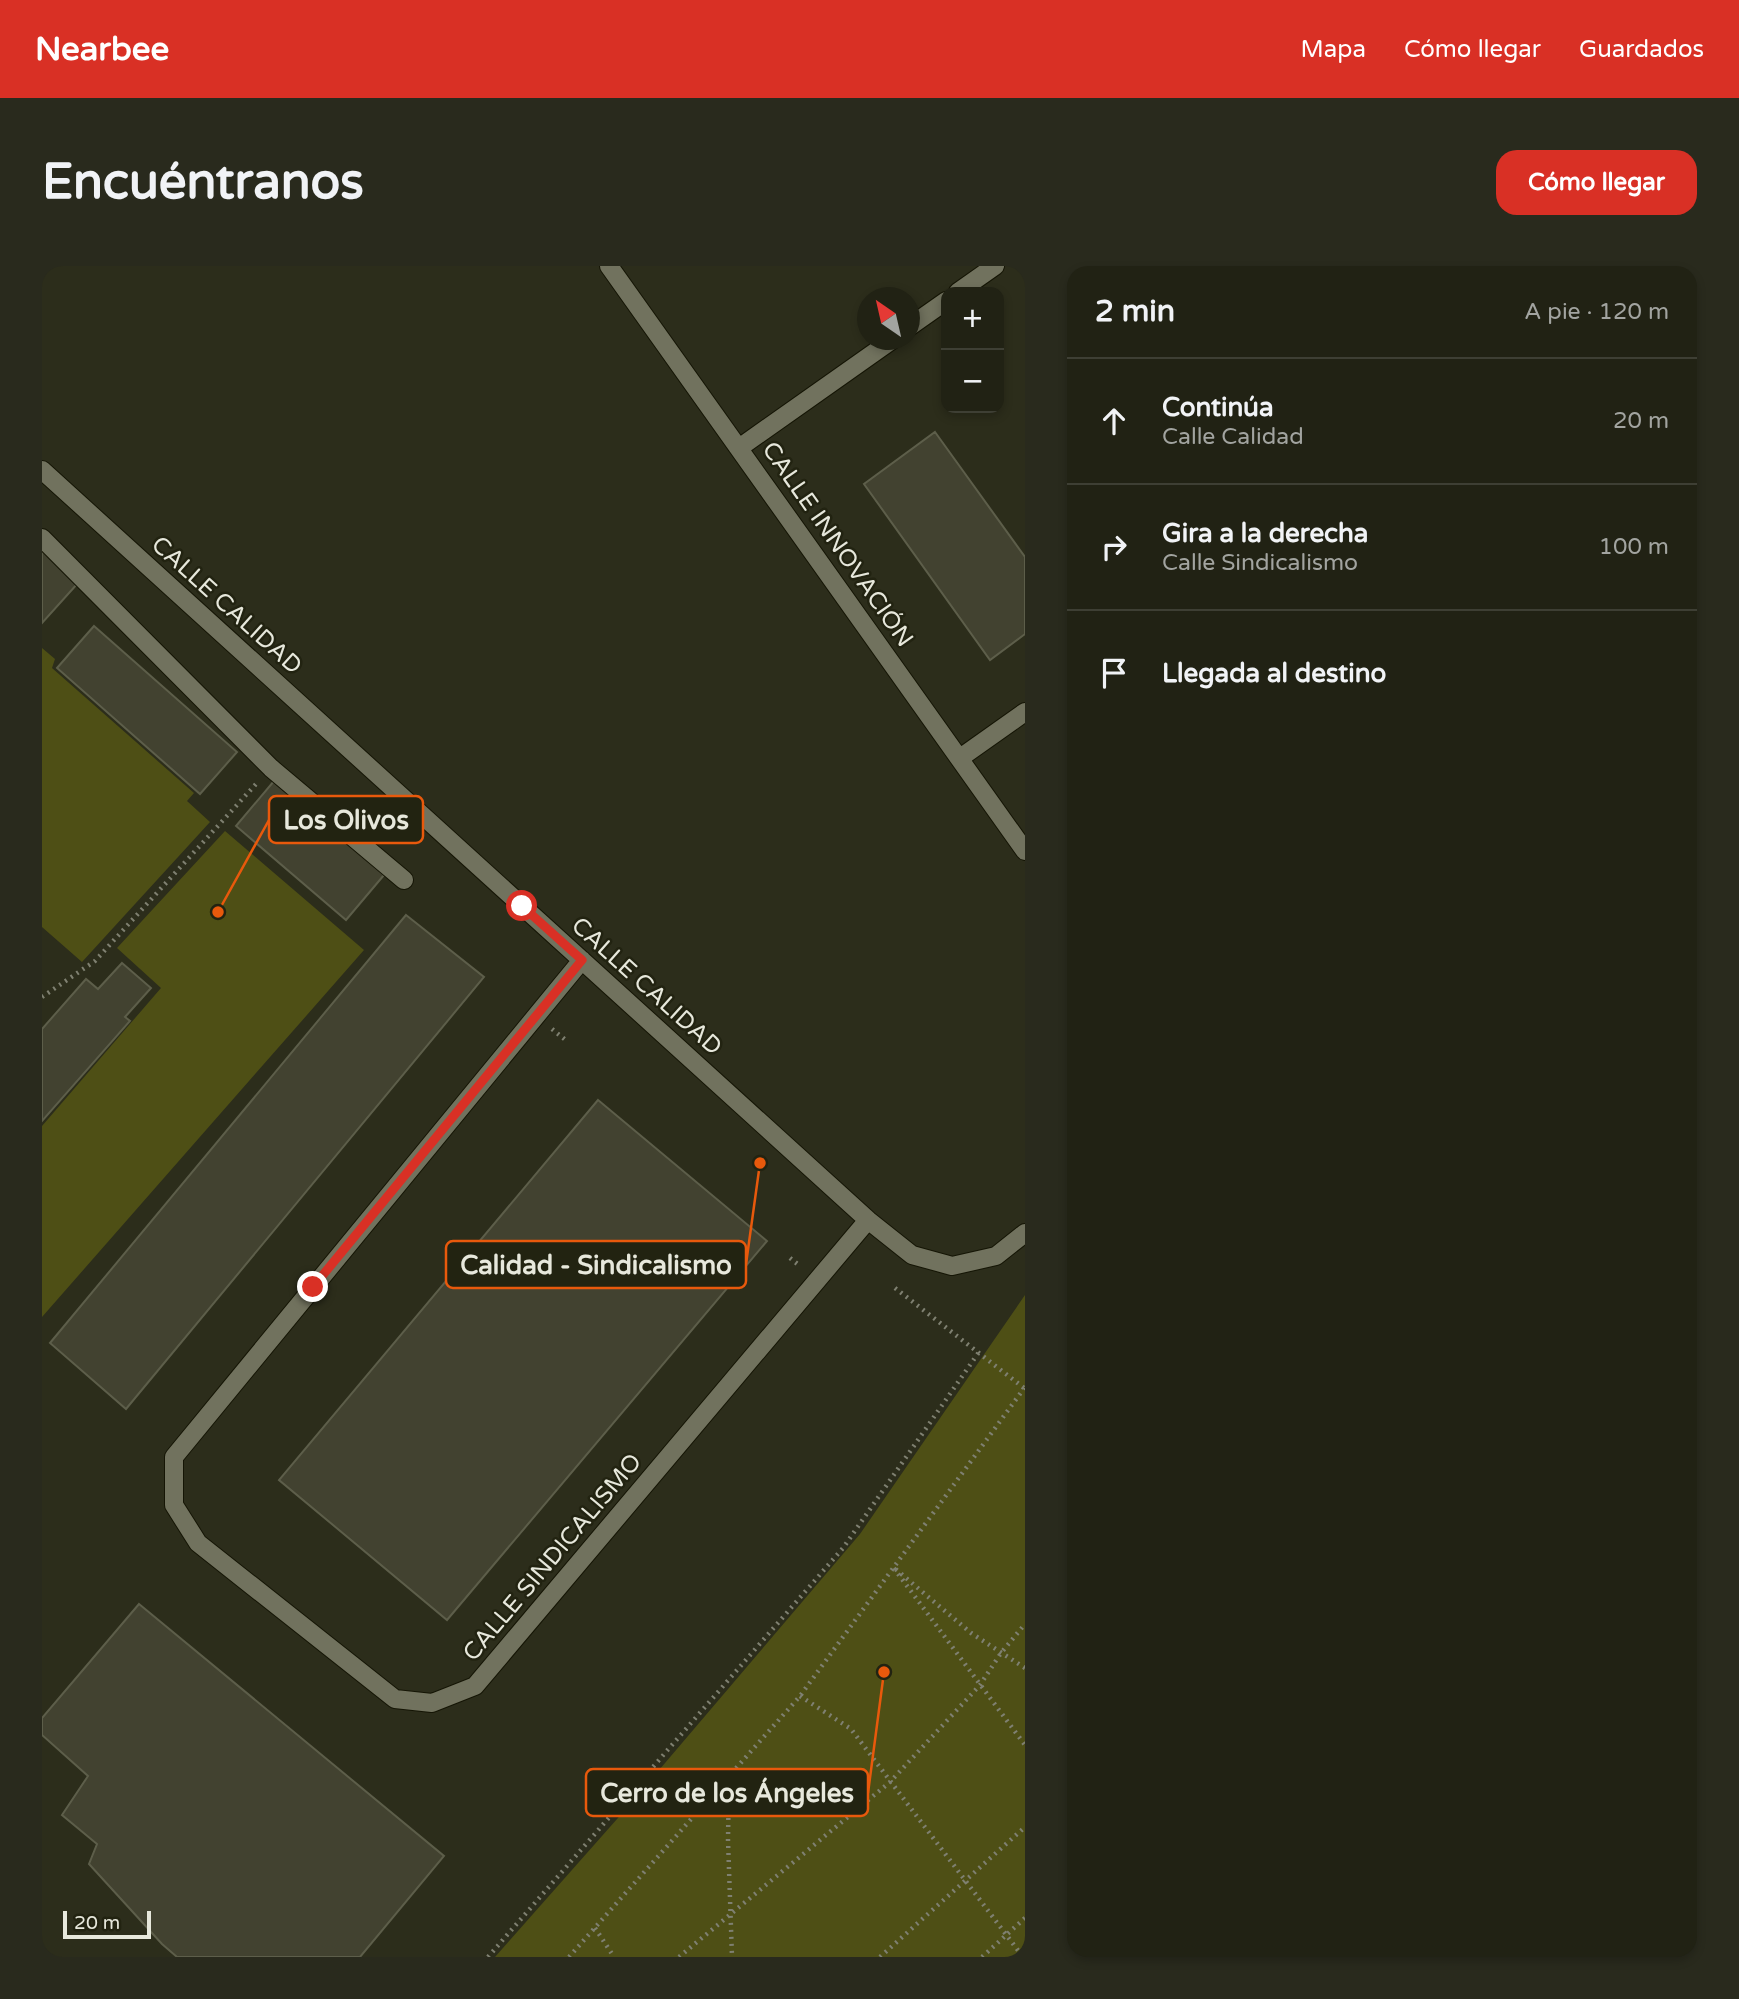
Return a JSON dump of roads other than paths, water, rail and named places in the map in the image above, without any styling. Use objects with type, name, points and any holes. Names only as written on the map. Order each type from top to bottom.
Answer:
[{"type":"street","name":"CALLE INNOVACIÓN","points":[[610,266],[1025,850]]},
{"type":"street","points":[[965,287],[995,266]]},
{"type":"street","points":[[920,319],[941,305]]},
{"type":"street","points":[[739,447],[877,350]]},
{"type":"street","name":"CALLE CALIDAD","points":[[42,471],[869,1220],[912,1255],[952,1266],[996,1256],[1025,1233]]},
{"type":"street","points":[[42,538],[271,768],[404,880]]},
{"type":"street","points":[[960,758],[1025,712]]},
{"type":"street","name":"CALLE SINDICALISMO","points":[[582,960],[174,1457],[174,1505],[198,1543],[395,1699],[432,1703],[475,1686],[869,1220]]},
{"type":"place","name":"Los Olivos","points":[[218,912]]},
{"type":"place","name":"Calidad - Sindicalismo","points":[[760,1163]]},
{"type":"place","name":"Cerro de los Ángeles","points":[[884,1672]]}]
